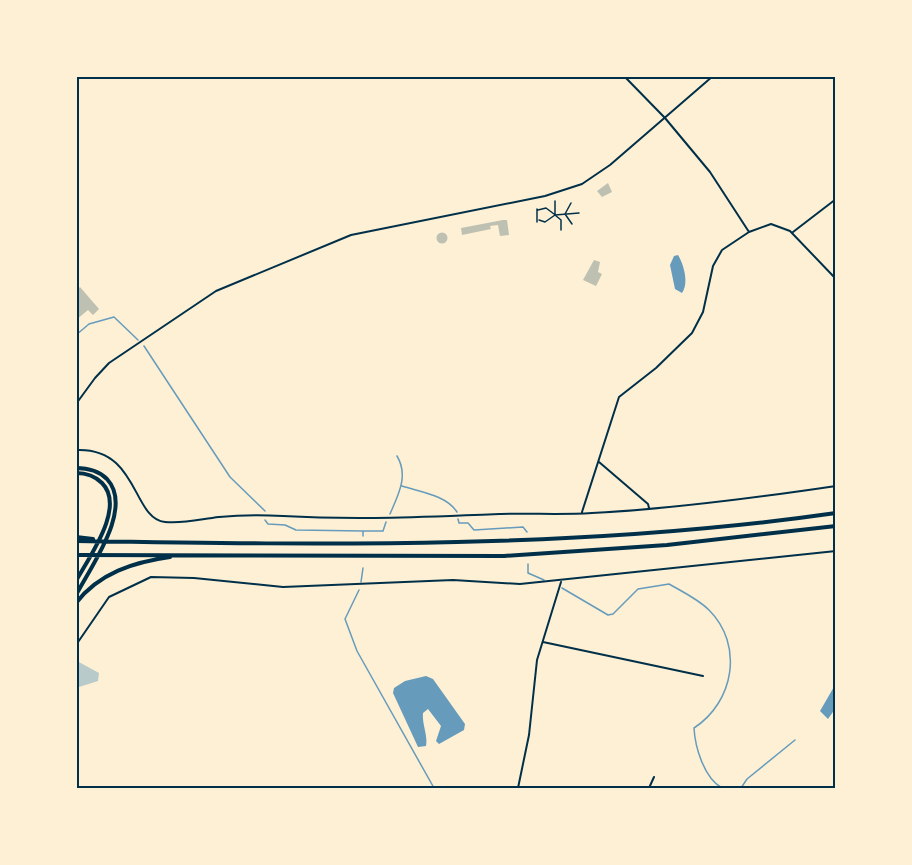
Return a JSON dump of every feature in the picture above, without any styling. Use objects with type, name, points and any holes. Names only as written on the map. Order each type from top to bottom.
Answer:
[{"type":"highway","points":[[76,468],[96,471],[113,488],[117,510],[109,531],[76,595]]},
{"type":"highway","points":[[76,473],[96,478],[109,492],[111,509],[103,530],[76,581]]},
{"type":"highway","points":[[76,539],[108,542],[405,544],[573,539],[699,529],[836,513]]},
{"type":"highway","points":[[76,555],[394,558],[569,552],[678,544],[836,526]]},
{"type":"highway","points":[[76,603],[92,586],[125,567],[142,561],[186,556]]},
{"type":"street","points":[[624,76],[665,118],[710,172],[749,232]]},
{"type":"street","points":[[76,404],[109,363],[201,300],[226,286],[364,230],[544,196],[578,186],[610,165],[713,76]]},
{"type":"street","points":[[792,233],[836,199]]},
{"type":"street","points":[[555,201],[555,215]]},
{"type":"street","points":[[566,214],[571,203]]},
{"type":"street","points":[[561,230],[561,220],[555,215],[546,208],[537,209],[538,221],[545,222],[555,215],[579,213]]},
{"type":"street","points":[[566,214],[572,224]]},
{"type":"street","points":[[581,513],[620,397],[656,368],[692,333],[703,312],[716,257],[749,232],[771,224],[792,233],[836,279]]},
{"type":"street","points":[[76,450],[100,454],[114,460],[127,472],[152,517],[162,522],[190,522],[237,516],[409,519],[518,513],[581,513],[730,502],[836,486]]},
{"type":"street","points":[[598,461],[648,504],[649,508]]},
{"type":"street","points":[[76,645],[100,606],[109,597],[151,577],[194,578],[283,587],[453,580],[488,584],[561,582],[610,574],[836,551]]},
{"type":"street","points":[[518,789],[529,735],[534,677],[561,582]]},
{"type":"street","points":[[543,642],[703,676]]},
{"type":"street","points":[[649,789],[654,777]]},
{"type":"shaded area","points":[[77,661],[99,673],[98,681],[79,687]]},
{"type":"water","points":[[678,255],[685,274],[682,293],[675,289],[670,265],[674,256]]},
{"type":"water","points":[[426,676],[433,679],[465,724],[464,730],[439,744],[436,741],[441,726],[428,709],[423,713],[426,746],[418,747],[393,693],[394,688],[405,681]]},
{"type":"water","points":[[835,685],[835,709],[828,719],[820,711]]},
{"type":"building","points":[[608,183],[612,192],[602,197],[597,191]]},
{"type":"building","points":[[507,220],[509,235],[500,236],[498,225],[490,226],[491,229],[462,235],[461,228]]},
{"type":"building","points":[[442,233],[446,234],[446,242],[442,243],[438,242],[437,238],[438,234]]},
{"type":"building","points":[[594,260],[600,262],[598,272],[602,274],[596,286],[583,280]]},
{"type":"building","points":[[80,287],[99,309],[93,315],[88,310],[76,320],[76,291]]},
{"type":"waterway","points":[[76,335],[89,324],[114,317],[138,340]]},
{"type":"waterway","points":[[144,346],[230,477],[265,511]]},
{"type":"waterway","points":[[390,514],[399,493],[402,478],[397,456]]},
{"type":"waterway","points":[[402,486],[440,498],[457,512]]},
{"type":"waterway","points":[[458,519],[459,523],[468,523],[474,530],[523,527],[527,532]]},
{"type":"waterway","points":[[265,520],[268,524],[285,525],[296,530],[363,531]]},
{"type":"waterway","points":[[363,536],[363,531],[383,531],[386,522]]},
{"type":"waterway","points":[[528,564],[528,573],[544,580]]},
{"type":"waterway","points":[[361,582],[363,568]]},
{"type":"waterway","points":[[562,588],[608,615],[613,614],[638,589],[669,584],[709,610],[720,624],[727,640],[730,672],[726,688],[718,704],[708,717],[694,728],[696,744],[705,770],[722,788]]},
{"type":"waterway","points":[[359,590],[345,619],[357,651],[434,788]]},
{"type":"waterway","points":[[741,788],[747,779],[795,740]]}]
